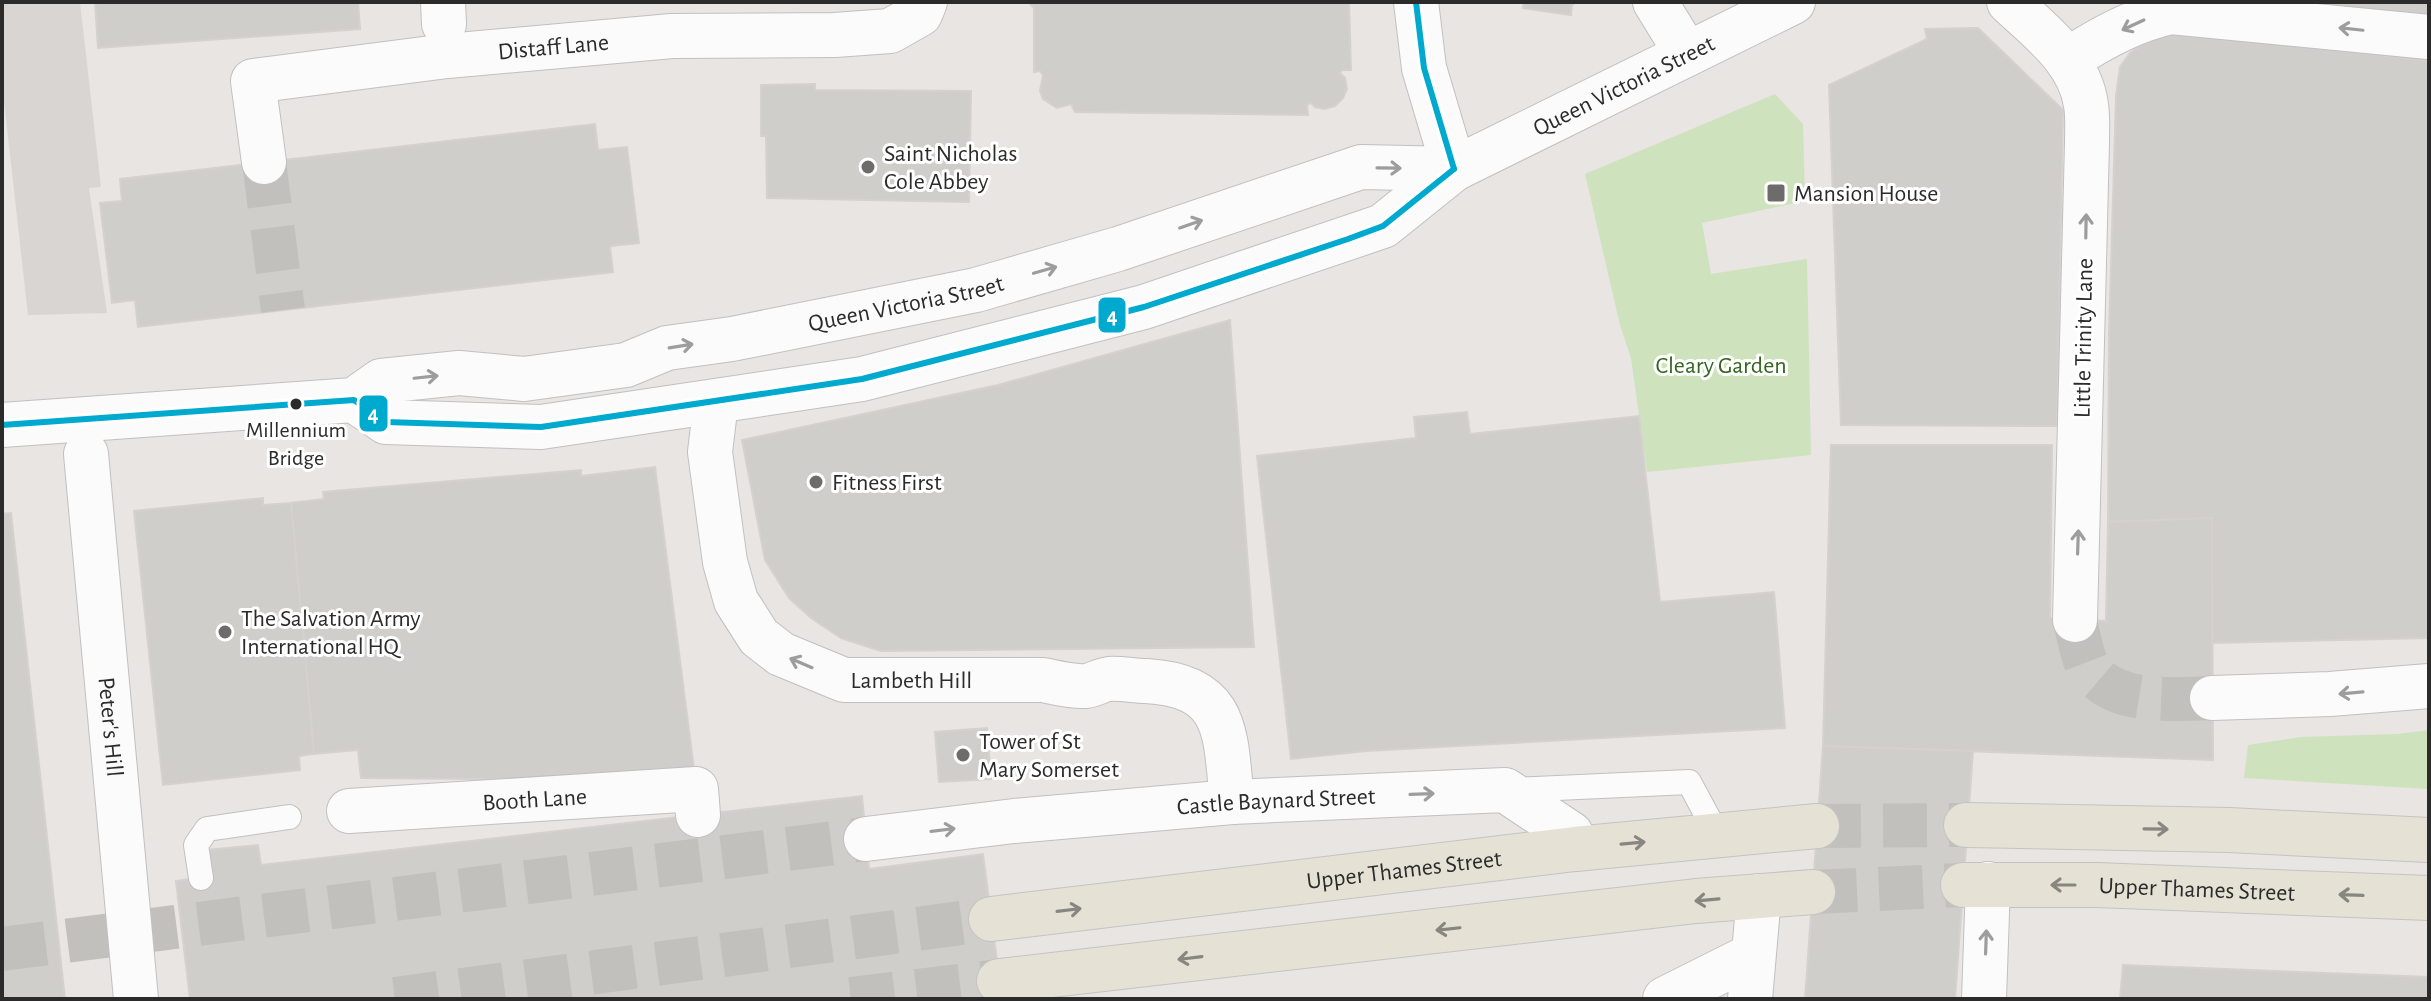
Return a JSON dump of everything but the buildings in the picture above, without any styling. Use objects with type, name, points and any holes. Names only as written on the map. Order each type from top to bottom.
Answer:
[{"type":"main road","points":[[1966,825],[2229,830],[2429,840]]},
{"type":"main road","name":"Upper Thames Street","points":[[991,919],[1575,849],[1817,826]]},
{"type":"main road","name":"Upper Thames Street","points":[[1975,885],[2097,885],[2429,898]]},
{"type":"main road","points":[[999,981],[1681,902],[1813,892]]},
{"type":"street","name":"Distaff Lane","points":[[264,162],[253,81],[447,56],[672,36],[835,35],[890,31],[920,14],[925,2]]},
{"type":"street","points":[[1416,2],[1424,68],[1454,169]]},
{"type":"street","points":[[1655,2],[1687,54]]},
{"type":"street","name":"Queen Victoria Street","points":[[354,400],[386,422],[541,427],[862,379],[1144,307],[1383,226],[1454,169],[1793,2]]},
{"type":"street","points":[[2009,2],[2068,60],[2093,43],[2153,16],[2171,12],[2429,37]]},
{"type":"street","name":"Little Trinity Lane","points":[[2068,60],[2080,83],[2086,105],[2087,143],[2075,620]]},
{"type":"street","name":"Queen Victoria Street","points":[[2,425],[354,400],[381,381],[459,373],[524,379],[626,365],[667,348],[732,339],[976,290],[1118,249],[1361,167],[1454,169]]},
{"type":"street","name":"Lambeth Hill","points":[[716,402],[710,452],[725,562],[736,601],[759,637],[781,654],[844,680],[1043,680],[1089,686],[1108,679],[1169,683],[1192,691],[1215,708],[1223,727],[1232,802]]},
{"type":"street","name":"Peter's Hill","points":[[86,454],[136,999]]},
{"type":"street","points":[[2212,698],[2330,694],[2429,686]]},
{"type":"street","points":[[1505,790],[1571,834],[1575,849]]},
{"type":"street","name":"Castle Baynard Street","points":[[866,839],[1014,821],[1232,802],[1505,790]]},
{"type":"street","name":"Booth Lane","points":[[349,811],[702,793]]},
{"type":"street","points":[[1975,885],[1984,999]]},
{"type":"street","points":[[1750,999],[1759,896]]},
{"type":"street","points":[[1665,999],[1753,955]]},
{"type":"lane","name":"Castle Baynard Street","points":[[1505,790],[1689,782],[1718,836]]},
{"type":"lane","points":[[201,878],[196,845],[207,829],[289,817]]},
{"type":"green space","name":"Cleary Garden","points":[[1775,94],[1803,124],[1805,201],[1702,223],[1711,274],[1807,259],[1811,455],[1647,472],[1631,358],[1620,325],[1585,174]]},
{"type":"green space","points":[[2429,730],[2429,789],[2244,778],[2248,745],[2301,737]]},
{"type":"shaded area","points":[[2,2],[80,2],[101,187],[89,188],[107,313],[28,315],[2,83]]},
{"type":"tunnel","points":[[264,162],[283,310]]},
{"type":"tunnel","points":[[2075,620],[2086,663],[2096,677],[2109,687],[2160,699],[2212,698]]},
{"type":"tunnel","points":[[1817,826],[1966,825]]},
{"type":"tunnel","points":[[2,949],[866,839]]},
{"type":"tunnel","points":[[1813,892],[1963,885]]},
{"type":"tunnel","points":[[395,999],[991,919]]},
{"type":"tunnel","points":[[851,999],[999,981]]},
{"type":"transit line","name":"4","points":[[1416,2],[1424,68],[1454,169]]},
{"type":"transit line","name":"4","points":[[2,425],[354,400],[386,422],[541,427],[862,379],[1144,307],[1348,239],[1383,226],[1454,169]]},
{"type":"place","name":"Saint Nicholas Cole Abbey","points":[[868,167]]},
{"type":"place","name":"Mansion House","points":[[1776,193]]},
{"type":"place","name":"Millennium Bridge","points":[[296,404]]},
{"type":"place","name":"Fitness First","points":[[816,482]]},
{"type":"place","name":"The Salvation Army International HQ","points":[[225,632]]},
{"type":"place","name":"Tower of St Mary Somerset","points":[[963,755]]}]
